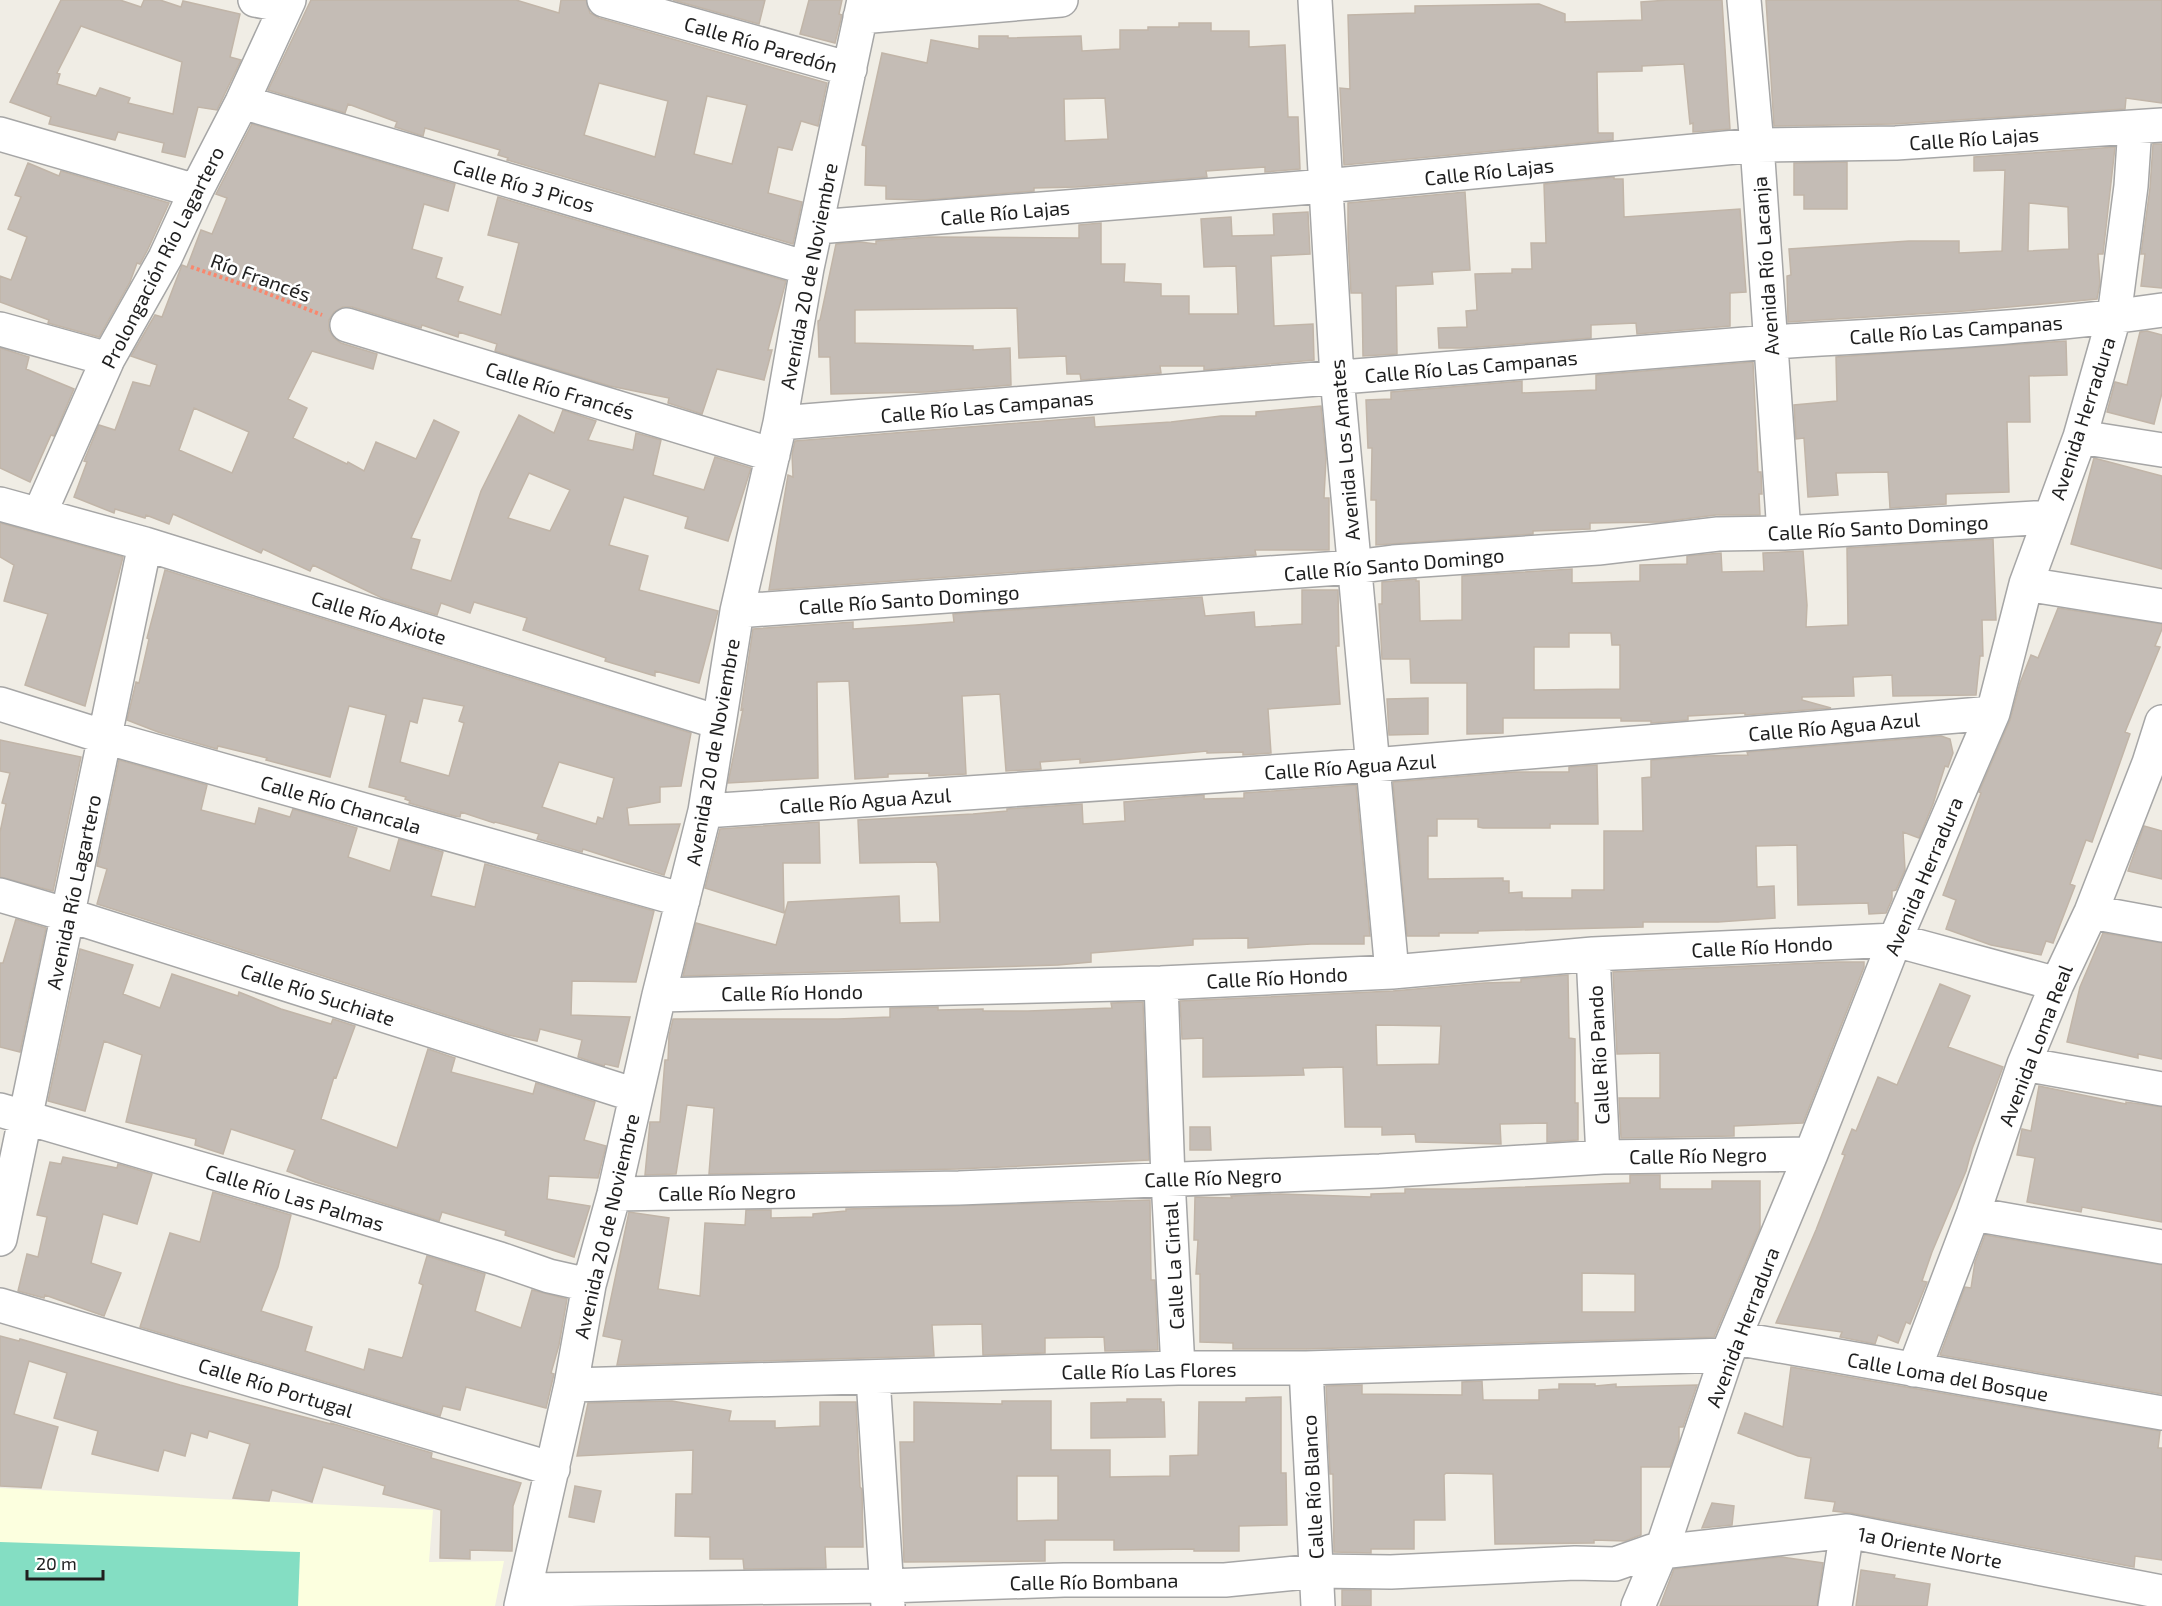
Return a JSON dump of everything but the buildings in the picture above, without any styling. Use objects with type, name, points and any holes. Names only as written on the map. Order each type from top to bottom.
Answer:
[{"type":"street","name":"Calle Río Paredón","points":[[604,0],[850,69]]},
{"type":"street","points":[[862,8],[1061,0]]},
{"type":"street","name":"Avenida Los Amates","points":[[1315,0],[1337,377],[1392,972]]},
{"type":"street","name":"Avenida Río Lacanja","points":[[1744,0],[1757,145],[1784,533]]},
{"type":"street","name":"Prolongación Río Lagartero","points":[[39,515],[108,359],[165,258],[196,190],[242,102],[277,2]]},
{"type":"street","name":"Avenida 20 de Noviembre","points":[[523,1598],[571,1385],[589,1286],[614,1194],[635,1095],[705,811],[737,611],[776,439],[807,268],[862,8]]},
{"type":"street","name":"Calle Río 3 Picos","points":[[242,102],[807,268]]},
{"type":"street","name":"Calle Río Lajas","points":[[817,226],[1325,186],[1757,145],[1896,143],[2149,126]]},
{"type":"street","name":"Avenida Herradura","points":[[1638,1606],[1661,1552],[1731,1346],[1811,1154],[1895,940],[1993,713],[2026,584],[2080,437],[2114,317],[2131,186],[2149,126]]},
{"type":"street","points":[[0,134],[196,190]]},
{"type":"street","name":"Calle Río Las Campanas","points":[[776,439],[1337,377],[1770,342],[1928,333],[2114,317],[2162,310]]},
{"type":"street","name":"Calle Río Francés","points":[[347,325],[776,439]]},
{"type":"street","points":[[0,329],[108,359]]},
{"type":"street","points":[[2080,437],[2162,450]]},
{"type":"street","name":"Calle Río Axiote","points":[[0,504],[145,544],[718,722]]},
{"type":"street","name":"Calle Río Santo Domingo","points":[[737,611],[1598,548],[1707,535],[1784,533],[2050,517]]},
{"type":"street","name":"Avenida Río Lagartero","points":[[0,1239],[13,1114],[68,915],[145,544]]},
{"type":"street","points":[[2026,584],[2162,606]]},
{"type":"street","name":"Calle Río Chancala","points":[[0,704],[105,737],[683,900]]},
{"type":"street","name":"Calle Río Agua Azul","points":[[705,811],[1373,765],[1993,713]]},
{"type":"street","name":"Avenida Loma Real","points":[[1914,1370],[1973,1214],[2024,1064],[2155,764],[2162,722]]},
{"type":"street","name":"Calle Río Suchiate","points":[[0,895],[635,1095]]},
{"type":"street","points":[[2091,912],[2162,925]]},
{"type":"street","name":"Calle Río Hondo","points":[[659,995],[1161,983],[1392,972],[1593,954],[1895,940],[2057,984]]},
{"type":"street","name":"Calle Río Pando","points":[[1593,954],[1603,1157]]},
{"type":"street","name":"Calle La Cintal","points":[[1161,983],[1178,1368]]},
{"type":"street","points":[[2024,1064],[2162,1089]]},
{"type":"street","name":"Calle Río Las Palmas","points":[[13,1114],[325,1205],[549,1276],[589,1286]]},
{"type":"street","name":"Calle Río Negro","points":[[614,1194],[959,1188],[1380,1171],[1603,1157],[1811,1154]]},
{"type":"street","points":[[1973,1214],[2162,1247]]},
{"type":"street","name":"Calle Río Portugal","points":[[0,1305],[553,1469]]},
{"type":"street","name":"Calle Río Las Flores","points":[[571,1385],[1178,1368],[1306,1368],[1731,1346]]},
{"type":"street","name":"Calle Loma del Bosque","points":[[1731,1346],[1914,1370],[2162,1413]]},
{"type":"street","name":"Calle Río Blanco","points":[[1306,1368],[1318,1606]]},
{"type":"street","points":[[873,1378],[887,1596]]},
{"type":"street","points":[[1835,1606],[1847,1532]]},
{"type":"street","name":"1a Oriente Norte","points":[[1661,1552],[1847,1532],[2162,1592]]},
{"type":"street","name":"Calle Río Bombana","points":[[523,1598],[887,1596],[1064,1580],[1225,1580],[1316,1571],[1391,1572],[1575,1563],[1615,1564],[1652,1551],[1661,1552]]},
{"type":"path","name":"Río Francés","points":[[165,258],[256,289],[347,325]]},
{"type":"shaded area","points":[[0,1488],[433,1510],[429,1562],[504,1561],[495,1606],[0,1606]]},
{"type":"green space","points":[[0,1542],[300,1552],[298,1606],[0,1606]]}]
